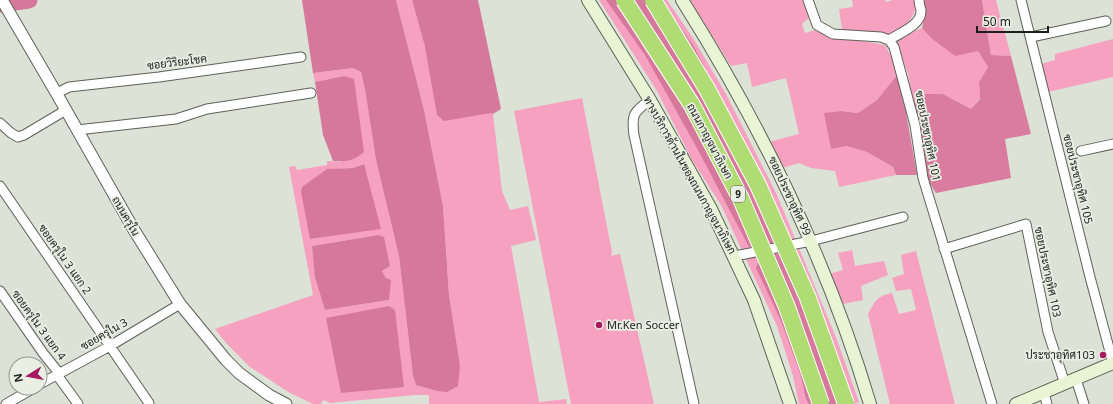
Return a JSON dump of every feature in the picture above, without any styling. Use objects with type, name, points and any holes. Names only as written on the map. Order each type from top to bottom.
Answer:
[{"type":"highway","name":"ถนนกาญจนาภิเษก","points":[[624,0],[692,105],[741,199],[787,307],[821,404]]},
{"type":"highway","name":"ถนนกาญจนาภิเษก","points":[[653,0],[707,88],[758,185],[808,298],[846,404]]},
{"type":"main road","name":"ทางบริการด้านในของถนนกาญจนาภิเษก","points":[[588,0],[650,100],[711,209],[735,256],[754,300],[790,404]]},
{"type":"main road","name":"ซอยประชาอุทิศ 99","points":[[682,0],[760,132],[811,241],[842,318],[870,404]]},
{"type":"main road","points":[[1016,404],[1046,398],[1070,381],[1113,363]]},
{"type":"street","name":"ถนนครุใน","points":[[2,0],[57,93],[134,230],[180,304],[226,360],[239,373],[269,395],[286,404]]},
{"type":"street","points":[[808,0],[817,26],[833,34],[881,37],[889,40],[913,25],[919,18],[921,11],[918,0]]},
{"type":"street","name":"ซอยประชาอุทิศ 105","points":[[1021,0],[1113,363]]},
{"type":"street","points":[[1031,37],[1106,21]]},
{"type":"street","name":"ซอยประชาอุทิศ 101","points":[[889,40],[894,47],[903,75],[915,125],[923,178],[992,404]]},
{"type":"street","name":"ซอยวิริยะโชค","points":[[57,93],[69,87],[159,77],[301,58]]},
{"type":"street","points":[[77,130],[176,119],[215,108],[311,93]]},
{"type":"street","points":[[650,100],[636,112],[632,119],[634,135],[694,404]]},
{"type":"street","points":[[0,123],[10,133],[18,137],[66,110]]},
{"type":"street","points":[[1081,151],[1113,144]]},
{"type":"street","name":"ซอยครุใน 3 แยก 2","points":[[0,186],[149,403]]},
{"type":"street","points":[[735,256],[811,241],[903,217]]},
{"type":"street","name":"ซอยประชาอุทิศ 103","points":[[944,249],[1026,224],[1048,332],[1070,381]]},
{"type":"street","name":"ซอยครุใน 3 แยก 4","points":[[0,291],[78,404]]},
{"type":"street","name":"ซอยครุใน 3","points":[[48,380],[110,346],[180,304]]},
{"type":"street","points":[[1070,381],[1084,404]]},
{"type":"street","points":[[0,399],[5,404],[20,396]]},
{"type":"shaded area","points":[[302,0],[396,0],[424,110],[443,206],[449,295],[460,365],[458,386],[447,392],[437,391],[416,385],[413,376],[399,256],[376,160],[361,72],[353,68],[313,73]]},
{"type":"shaded area","points":[[396,0],[412,0],[425,47],[493,114],[502,191],[510,210],[528,206],[536,240],[511,246],[539,402],[566,399],[567,404],[429,404],[429,395],[416,395],[330,403],[323,400],[321,404],[313,404],[290,393],[250,367],[227,344],[215,329],[313,295],[289,167],[295,166],[297,170],[327,165],[327,161],[341,162],[344,76],[315,82],[313,73],[353,68],[361,72],[365,88],[376,160],[399,256],[413,376],[416,385],[438,391],[460,365],[449,295],[443,206],[424,110]],"holes":[[[363,164],[380,228],[310,239],[341,168],[353,168]],[[378,235],[383,237],[390,266],[382,271],[386,278],[389,300],[325,310],[312,246]]]},
{"type":"shaded area","points":[[412,0],[478,0],[501,109],[493,114],[491,113],[444,121],[437,115],[425,47]]},
{"type":"shaded area","points":[[599,0],[667,0],[693,38],[726,94],[777,195],[837,340],[859,402],[853,404],[799,404],[793,376],[777,326],[721,205],[692,160],[657,91]]},
{"type":"shaded area","points":[[606,0],[661,0],[693,45],[769,190],[789,234],[770,245],[749,247],[698,150],[645,55]]},
{"type":"shaded area","points":[[690,0],[804,0],[810,17],[802,24],[805,33],[819,29],[846,38],[885,45],[894,61],[897,75],[877,100],[858,113],[841,111],[824,114],[846,146],[867,152],[893,167],[896,175],[839,187],[835,171],[811,168],[799,163],[779,169],[769,142],[799,134],[786,78],[752,87],[747,63],[731,66]]},
{"type":"shaded area","points":[[852,0],[885,0],[886,2],[893,0],[915,0],[916,6],[915,11],[909,21],[900,30],[886,36],[875,36],[846,32],[842,29],[839,9],[853,7]]},
{"type":"shaded area","points":[[923,0],[982,0],[991,55],[1011,56],[1031,134],[1005,139],[1011,178],[936,193],[929,182],[913,104],[920,94],[943,94],[971,109],[980,99],[979,82],[988,67],[978,51],[955,56],[931,38],[922,28],[925,13]]},
{"type":"shaded area","points":[[982,0],[996,0],[1011,56],[991,55]]},
{"type":"shaded area","points":[[922,28],[931,38],[978,51],[988,67],[979,82],[980,98],[971,109],[943,94],[913,104],[908,74],[898,44],[898,38]]},
{"type":"shaded area","points":[[1113,39],[1113,77],[1048,92],[1041,64],[1055,60],[1055,54]]},
{"type":"shaded area","points":[[897,75],[905,107],[917,175],[896,175],[893,167],[867,152],[846,146],[831,149],[824,113],[841,111],[858,113],[877,100]]},
{"type":"shaded area","points":[[344,76],[354,79],[364,152],[350,160],[333,161],[323,135],[315,82]]},
{"type":"shaded area","points":[[582,98],[612,252],[611,256],[620,254],[654,404],[571,404],[514,111]]},
{"type":"shaded area","points":[[364,164],[381,229],[310,239],[301,192],[302,187],[327,169],[353,168]]},
{"type":"shaded area","points":[[378,235],[384,237],[390,266],[382,271],[386,278],[391,280],[389,300],[325,310],[315,277],[312,246]]},
{"type":"shaded area","points":[[852,250],[855,266],[884,261],[888,275],[861,286],[863,300],[843,304],[829,274],[843,270],[838,253]]},
{"type":"shaded area","points":[[793,251],[847,384],[850,398],[843,404],[809,404],[806,399],[801,376],[781,321],[756,268],[759,261],[775,254]]},
{"type":"shaded area","points":[[916,251],[955,404],[890,404],[868,314],[877,300],[892,293],[899,314],[916,310],[911,289],[896,291],[892,278],[904,274],[901,255]]},
{"type":"shaded area","points":[[389,306],[395,310],[404,387],[341,393],[326,318]]},
{"type":"waterway","points":[[0,4],[29,0]]},
{"type":"place","name":"Mr.Ken Soccer","points":[[599,325]]},
{"type":"place","name":"ประชาอุทิศ103","points":[[1103,355]]}]
